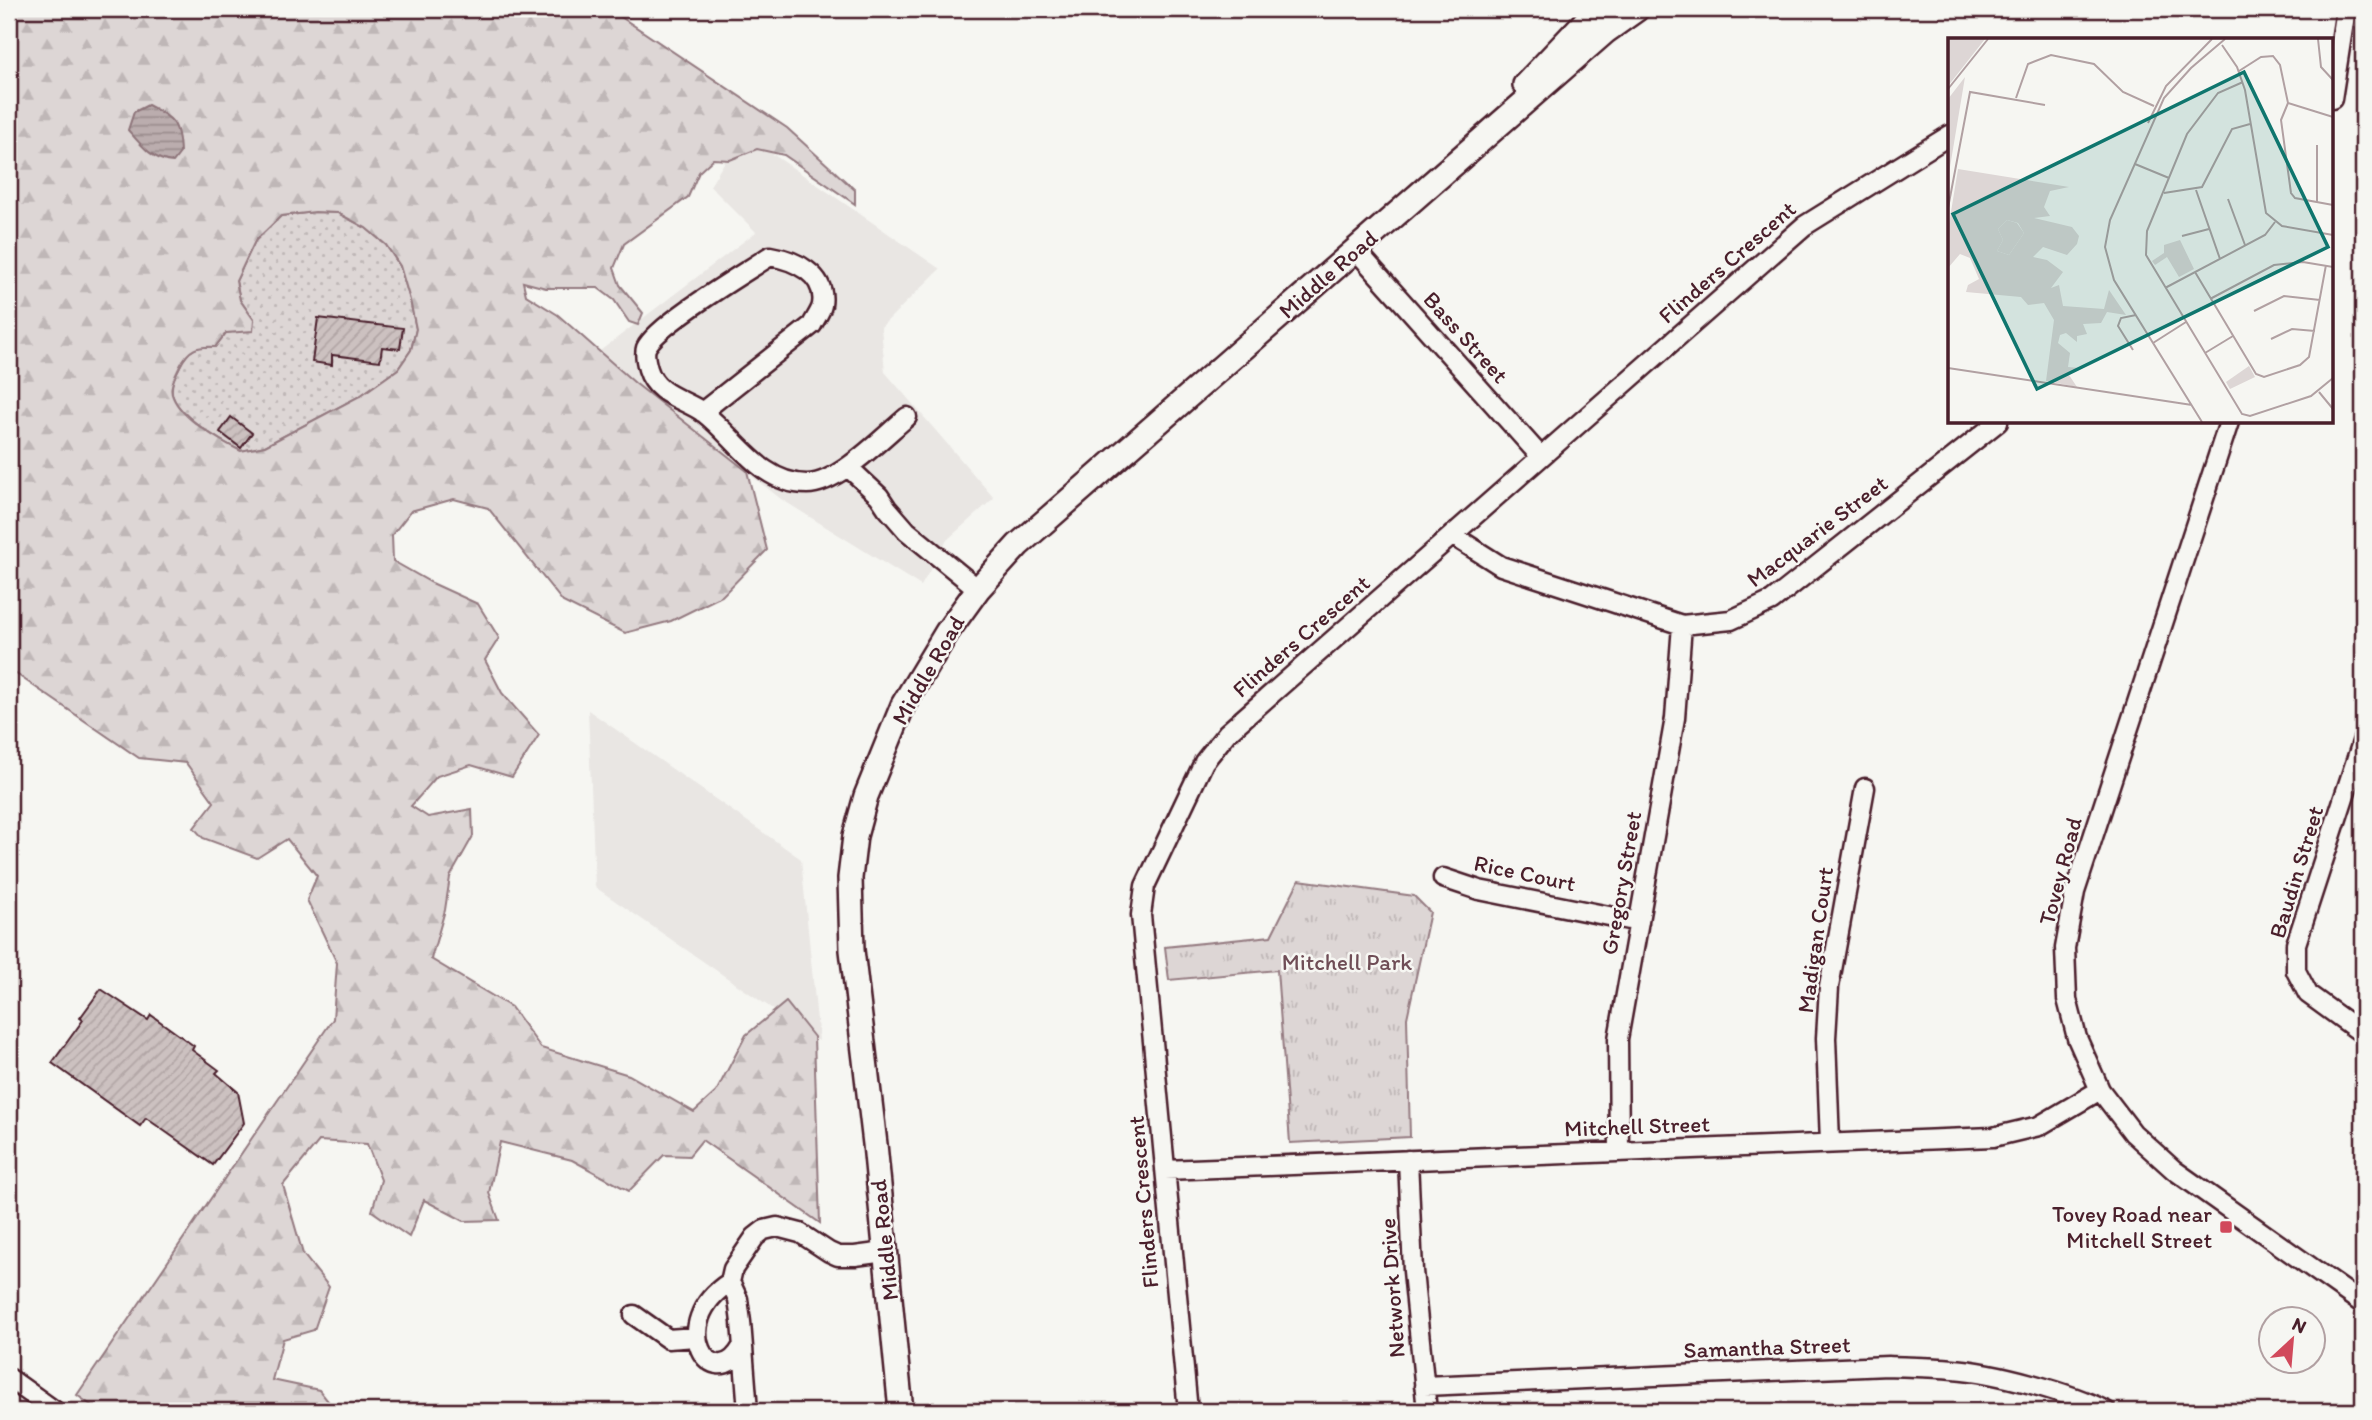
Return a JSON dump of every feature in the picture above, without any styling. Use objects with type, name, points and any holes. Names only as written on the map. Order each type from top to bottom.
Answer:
[{"type":"main road","name":"Middle Road","points":[[1442,174],[1597,9]]},
{"type":"main road","name":"Middle Road","points":[[901,1411],[852,950],[850,878],[855,836],[866,796],[903,705],[947,632],[978,589],[1018,545],[1606,31],[1637,9]]},
{"type":"street","points":[[2335,65],[2346,9]]},
{"type":"street","name":"Flinders Crescent","points":[[1188,1411],[1141,915],[1145,886],[1204,761],[1227,733],[1804,226],[1948,136]]},
{"type":"street","name":"Bass Street","points":[[1356,249],[1541,457]]},
{"type":"street","points":[[702,412],[812,325],[822,307],[822,293],[818,281],[807,269],[786,259],[770,256],[657,334],[646,348],[645,360],[649,374],[658,386],[669,395],[702,412],[767,472],[806,484],[831,479],[907,417]]},
{"type":"street","name":"Macquarie Street","points":[[1452,535],[1502,566],[1682,625],[1731,620],[1772,601],[1995,424]]},
{"type":"street","name":"Tovey Road","points":[[2228,424],[2075,891],[2065,948],[2067,999],[2077,1038],[2100,1090],[2133,1133],[2174,1170],[2363,1304]]},
{"type":"street","points":[[848,467],[879,496],[907,531],[978,589]]},
{"type":"street","name":"Gregory Street","points":[[1619,1152],[1618,1040],[1675,718],[1682,625]]},
{"type":"street","name":"Baudin Street","points":[[2363,739],[2296,944],[2296,971],[2308,994],[2363,1034]]},
{"type":"street","name":"Madigan Court","points":[[1830,1143],[1826,1038],[1829,987],[1865,788]]},
{"type":"street","name":"Rice Court","points":[[1443,878],[1479,890],[1639,922]]},
{"type":"street","name":"Mitchell Street","points":[[1165,1170],[1993,1136],[2039,1126],[2100,1090]]},
{"type":"street","name":"Network Drive","points":[[1408,1160],[1413,1271],[1427,1411]]},
{"type":"street","points":[[742,1347],[733,1360],[715,1363],[700,1353],[696,1337],[706,1306],[730,1282],[733,1269],[755,1237],[764,1230],[777,1227],[800,1233],[838,1256],[885,1252]]},
{"type":"street","points":[[730,1282],[738,1299],[748,1411]]},
{"type":"street","points":[[634,1315],[668,1339],[696,1337]]},
{"type":"street","name":"Samantha Street","points":[[1424,1386],[1888,1366],[1956,1369],[2025,1383],[2106,1411]]},
{"type":"street","points":[[9,1378],[55,1411]]},
{"type":"shaded area","points":[[148,105],[169,118],[176,128],[180,153],[173,162],[153,155],[128,130],[134,112]]},
{"type":"shaded area","points":[[742,133],[940,269],[881,327],[885,372],[994,498],[947,540],[921,586],[781,499],[596,354],[756,232],[710,186]]},
{"type":"shaded area","points":[[588,710],[801,859],[819,1041],[595,887]]},
{"type":"green space","points":[[9,9],[609,9],[787,128],[855,190],[855,204],[784,155],[757,149],[730,160],[713,159],[699,172],[688,197],[624,244],[614,268],[620,285],[643,313],[638,325],[629,322],[614,300],[598,288],[546,288],[523,282],[526,295],[558,315],[635,383],[747,471],[767,550],[722,596],[671,621],[625,633],[563,602],[488,508],[454,499],[411,511],[392,535],[393,561],[478,604],[499,638],[485,660],[502,693],[539,735],[512,777],[471,765],[437,776],[411,806],[428,817],[472,809],[473,836],[450,877],[445,910],[431,959],[511,1007],[541,1048],[629,1075],[694,1112],[716,1092],[746,1035],[786,1002],[814,1037],[820,1223],[702,1140],[689,1156],[664,1155],[629,1191],[572,1160],[500,1142],[489,1193],[499,1220],[464,1221],[424,1200],[409,1237],[372,1211],[381,1180],[367,1144],[319,1141],[283,1185],[303,1254],[329,1287],[314,1330],[283,1339],[272,1380],[319,1390],[336,1411],[99,1411],[77,1395],[333,1019],[337,963],[307,900],[317,876],[287,839],[257,858],[203,838],[194,828],[214,802],[186,763],[139,758],[9,669]],"holes":[[[315,212],[338,213],[366,228],[386,245],[400,266],[416,329],[411,350],[398,369],[360,396],[265,446],[241,451],[213,435],[184,413],[173,397],[172,385],[175,377],[183,360],[194,349],[215,347],[226,333],[253,331],[254,320],[240,300],[236,281],[255,241],[281,216]]]},
{"type":"green space","points":[[315,212],[338,213],[366,228],[386,245],[400,266],[410,300],[416,329],[411,350],[398,369],[360,396],[265,446],[241,451],[189,418],[174,400],[173,381],[190,352],[203,347],[215,347],[226,333],[240,331],[254,320],[240,300],[236,281],[255,241],[281,216]]},
{"type":"green space","name":"Mitchell Park","points":[[1299,880],[1414,896],[1430,912],[1407,1018],[1410,1137],[1290,1143],[1277,970],[1169,980],[1165,947],[1271,936]]},
{"type":"building","points":[[318,318],[403,328],[400,349],[382,347],[380,361],[332,355],[332,365],[312,362]]},
{"type":"building","points":[[231,417],[252,433],[241,448],[220,432]]},
{"type":"building","points":[[101,989],[148,1020],[151,1015],[194,1046],[192,1050],[219,1070],[216,1073],[238,1092],[244,1123],[213,1165],[146,1118],[140,1126],[52,1063],[83,1020],[80,1018]]},
{"type":"place","name":"Tovey Road near Mitchell Street","points":[[2226,1227]]}]
